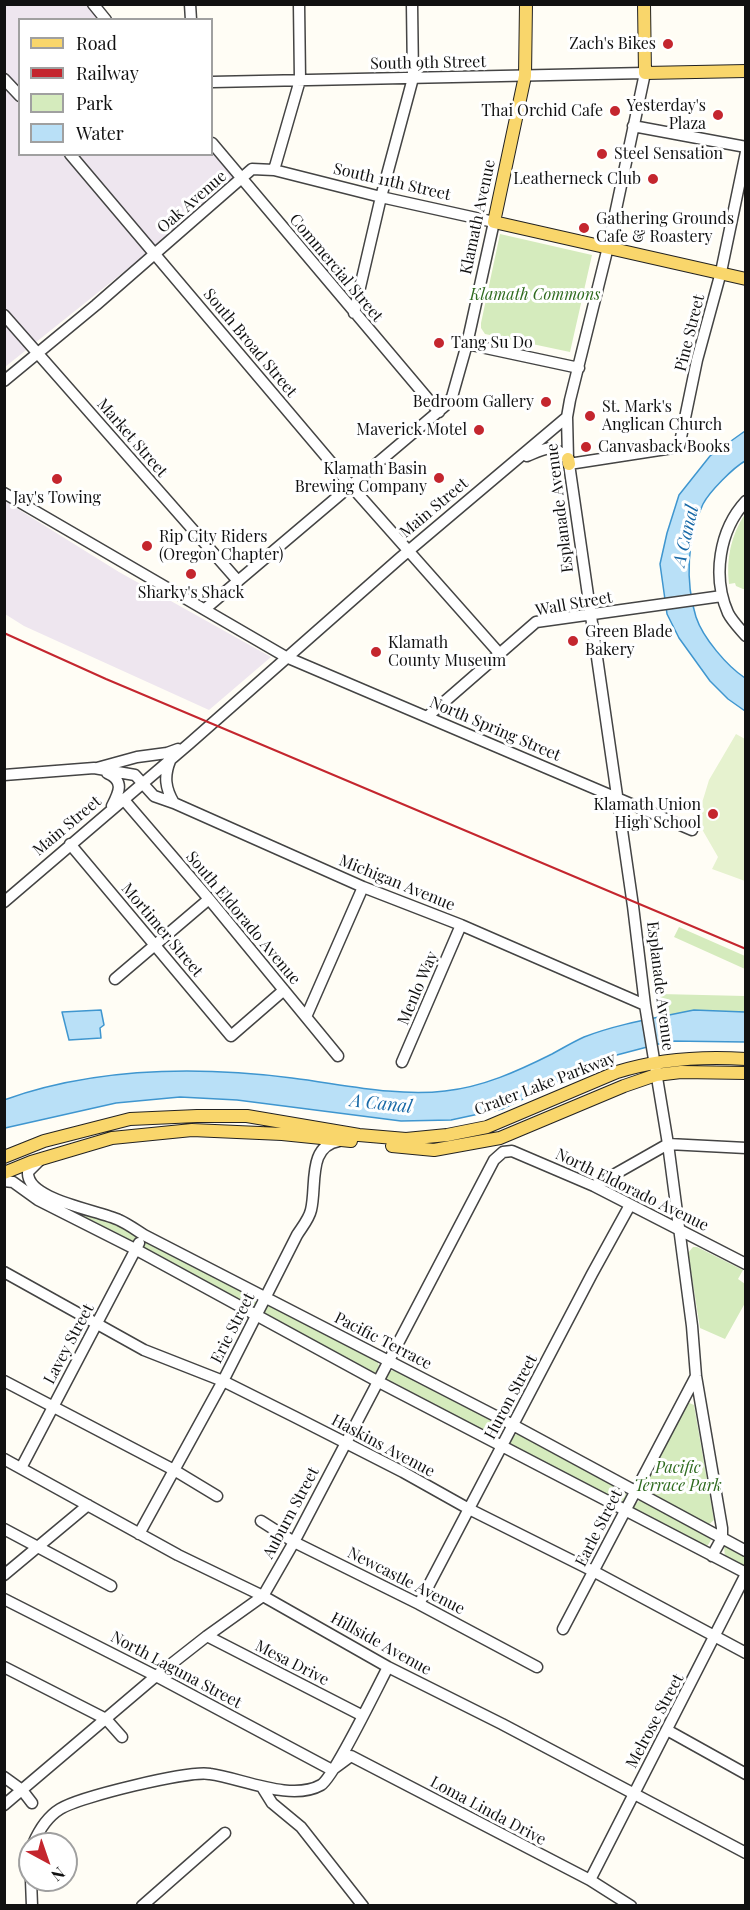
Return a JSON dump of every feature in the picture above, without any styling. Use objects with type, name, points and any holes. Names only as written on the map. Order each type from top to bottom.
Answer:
[{"type":"main road","name":"Klamath Avenue","points":[[494,222],[525,76],[526,4]]},
{"type":"main road","points":[[644,4],[645,73],[746,71]]},
{"type":"main road","name":"South 11th Street","points":[[494,222],[746,279]]},
{"type":"main road","name":"Crater Lake Parkway","points":[[4,1157],[44,1141],[129,1119],[247,1116],[371,1136],[406,1139],[447,1135],[487,1127],[616,1072],[655,1069],[710,1056],[746,1059]]},
{"type":"main road","name":"Crater Lake Parkway","points":[[4,1173],[41,1159],[112,1138],[192,1131],[282,1134],[434,1150],[500,1138],[624,1086],[655,1069],[681,1072],[746,1073]]},
{"type":"street","points":[[93,4],[104,18]]},
{"type":"street","points":[[274,170],[300,80],[299,4]]},
{"type":"street","points":[[354,313],[381,197],[413,78],[412,4]]},
{"type":"street","points":[[567,417],[609,247],[645,73]]},
{"type":"street","name":"South 9th Street","points":[[213,82],[645,73]]},
{"type":"street","points":[[4,79],[18,94]]},
{"type":"street","points":[[633,126],[746,147]]},
{"type":"street","name":"Commercial Street","points":[[213,144],[439,412]]},
{"type":"street","name":"Pine Street","points":[[568,461],[679,447],[697,360],[721,272],[746,152]]},
{"type":"street","name":"South Broad Street","points":[[72,156],[351,486],[499,653]]},
{"type":"street","name":"Oak Avenue","points":[[4,381],[252,169],[274,170]]},
{"type":"street","name":"South 11th Street","points":[[274,170],[494,222]]},
{"type":"street","name":"Klamath Avenue","points":[[205,609],[439,412],[452,396],[467,344],[494,222]]},
{"type":"street","name":"Market Street","points":[[4,315],[238,581]]},
{"type":"street","points":[[467,344],[579,368]]},
{"type":"street","name":"Esplanade Avenue","points":[[567,417],[568,461],[633,906],[646,1017],[668,1144],[677,1228],[692,1326],[696,1376],[722,1538]]},
{"type":"street","name":"Main Street","points":[[4,902],[190,743],[408,551],[567,417]]},
{"type":"street","points":[[516,460],[548,447],[559,450],[568,461]]},
{"type":"street","name":"North Spring Street","points":[[4,493],[286,657],[692,830]]},
{"type":"street","points":[[746,501],[729,523],[720,562],[722,596],[729,615],[746,636]]},
{"type":"street","name":"Wall Street","points":[[428,716],[536,622],[722,596]]},
{"type":"street","points":[[4,775],[94,768],[137,757],[168,753],[190,743]]},
{"type":"street","points":[[170,760],[165,773],[166,785],[174,802]]},
{"type":"street","points":[[4,766],[19,774]]},
{"type":"street","points":[[94,768],[111,775],[120,785],[120,792],[109,812]]},
{"type":"street","name":"Michigan Avenue","points":[[94,768],[135,775],[154,796],[174,802],[363,886],[461,925],[645,1005]]},
{"type":"street","name":"South Eldorado Avenue","points":[[123,800],[338,1056]]},
{"type":"street","name":"Mortimer Street","points":[[70,844],[231,1036],[284,990]]},
{"type":"street","points":[[306,1017],[363,886]]},
{"type":"street","points":[[115,979],[209,900]]},
{"type":"street","name":"Menlo Way","points":[[402,1062],[461,925]]},
{"type":"street","name":"Erie Street","points":[[139,1534],[223,1381],[297,1235],[309,1216],[317,1159],[323,1148],[330,1143],[342,1140]]},
{"type":"street","points":[[594,1186],[668,1144],[746,1148]]},
{"type":"street","name":"North Eldorado Avenue","points":[[503,1152],[512,1151],[594,1186],[746,1264]]},
{"type":"street","name":"Auburn Street","points":[[4,1805],[156,1676],[263,1596],[294,1542],[494,1160],[503,1152]]},
{"type":"street","name":"Pacific Terrace","points":[[41,1159],[28,1172],[28,1178],[31,1185],[44,1195],[119,1220],[513,1425],[746,1551]]},
{"type":"street","points":[[4,1181],[13,1182],[38,1200],[135,1249],[377,1381],[746,1573]]},
{"type":"street","name":"Huron Street","points":[[419,1604],[630,1205]]},
{"type":"street","name":"Lavey Street","points":[[21,1468],[144,1235]]},
{"type":"street","name":"Haskins Avenue","points":[[4,1272],[144,1350],[223,1381],[593,1571],[746,1653]]},
{"type":"street","name":"Earle Street","points":[[563,1629],[696,1376]]},
{"type":"street","points":[[4,1381],[174,1470],[217,1496]]},
{"type":"street","name":"Hillside Avenue","points":[[4,1459],[139,1534],[263,1596],[388,1667],[746,1853]]},
{"type":"street","points":[[4,1575],[88,1505]]},
{"type":"street","name":"Newcastle Avenue","points":[[261,1521],[294,1542],[419,1604],[537,1667]]},
{"type":"street","points":[[4,1529],[111,1586]]},
{"type":"street","points":[[712,1556],[722,1538]]},
{"type":"street","name":"Melrose Street","points":[[590,1880],[746,1573]]},
{"type":"street","name":"North Laguna Street","points":[[4,1599],[156,1676],[332,1770]]},
{"type":"street","name":"Mesa Drive","points":[[207,1636],[363,1716]]},
{"type":"street","points":[[4,1667],[106,1719],[122,1737]]},
{"type":"street","points":[[39,1832],[44,1823],[61,1808],[169,1778],[208,1773],[262,1787],[303,1791],[322,1784],[363,1716],[388,1667]]},
{"type":"street","points":[[667,1730],[746,1774]]},
{"type":"street","name":"Loma Linda Drive","points":[[332,1770],[351,1756],[590,1880],[631,1905]]},
{"type":"street","points":[[4,1777],[22,1790],[32,1803]]},
{"type":"street","points":[[262,1787],[272,1803],[301,1827],[363,1905]]},
{"type":"street","points":[[142,1905],[225,1833]]},
{"type":"shaded area","points":[[5,5],[92,5],[104,18],[18,18],[18,156],[213,156],[213,145],[241,178],[5,367]]},
{"type":"shaded area","points":[[5,501],[119,572],[271,657],[209,710],[24,626],[5,614]]},
{"type":"green space","name":"Klamath Commons","points":[[500,234],[592,255],[570,352],[485,334],[481,328]]},
{"type":"green space","points":[[745,514],[746,589],[743,589],[735,583],[729,584],[728,565],[733,539]]},
{"type":"green space","points":[[736,734],[745,739],[745,881],[712,869],[718,857],[699,824],[709,780]]},
{"type":"green space","points":[[679,927],[745,956],[745,969],[674,937]]},
{"type":"green space","points":[[660,994],[745,996],[745,1012],[694,1010],[662,1017]]},
{"type":"green space","points":[[66,1208],[104,1218],[123,1226],[136,1237],[134,1242],[129,1244],[64,1210]]},
{"type":"green space","points":[[149,1241],[254,1297],[256,1302],[254,1306],[248,1307],[140,1247],[143,1242]]},
{"type":"green space","points":[[693,1247],[743,1270],[738,1279],[745,1284],[745,1303],[725,1339],[700,1328],[688,1253]]},
{"type":"green space","points":[[272,1305],[377,1360],[379,1366],[376,1372],[370,1373],[265,1318],[262,1312],[265,1306]]},
{"type":"green space","points":[[396,1370],[498,1424],[499,1429],[496,1435],[491,1437],[388,1383],[386,1377],[390,1371]]},
{"type":"green space","name":"Pacific Terrace Park","points":[[687,1402],[694,1405],[714,1520],[707,1526],[638,1492]]},
{"type":"green space","points":[[519,1434],[625,1491],[627,1496],[623,1502],[618,1503],[511,1447],[508,1442],[513,1435]]},
{"type":"green space","points":[[640,1500],[708,1536],[711,1540],[708,1545],[703,1547],[634,1511],[633,1506]]},
{"type":"green space","points":[[730,1545],[745,1554],[745,1566],[741,1568],[725,1558],[724,1546]]},
{"type":"water","name":"A Canal","points":[[745,431],[745,461],[728,474],[703,504],[691,545],[689,575],[692,603],[699,625],[716,651],[745,678],[745,711],[728,699],[710,681],[679,638],[667,614],[660,564],[679,495],[710,456]]},
{"type":"water","points":[[101,1010],[104,1025],[100,1028],[101,1038],[69,1040],[62,1012]]},
{"type":"water","name":"A Canal","points":[[694,1010],[745,1012],[745,1042],[670,1041],[613,1056],[502,1109],[451,1120],[401,1121],[237,1100],[180,1097],[116,1103],[5,1128],[4,1100],[39,1089],[110,1075],[146,1072],[219,1072],[256,1074],[407,1092],[459,1089],[513,1072],[598,1032]]},
{"type":"railway","points":[[4,633],[106,679],[746,949]]},
{"type":"place","name":"Zach's Bikes","points":[[668,44]]},
{"type":"place","name":"Thai Orchid Cafe","points":[[615,111]]},
{"type":"place","name":"Yesterday's Plaza","points":[[718,115]]},
{"type":"place","name":"Steel Sensation","points":[[602,154]]},
{"type":"place","name":"Leatherneck Club","points":[[653,179]]},
{"type":"place","name":"Gathering Grounds Cafe & Roastery","points":[[584,228]]},
{"type":"place","name":"Tang Su Do","points":[[439,343]]},
{"type":"place","name":"Bedroom Gallery","points":[[546,402]]},
{"type":"place","name":"St. Mark's Anglican Church","points":[[590,416]]},
{"type":"place","name":"Maverick Motel","points":[[479,430]]},
{"type":"place","name":"Canvasback Books","points":[[586,447]]},
{"type":"place","name":"Klamath Basin Brewing Company","points":[[439,478]]},
{"type":"place","name":"Jay's Towing","points":[[57,479]]},
{"type":"place","name":"Rip City Riders (Oregon Chapter)","points":[[147,546]]},
{"type":"place","name":"Sharky's Shack","points":[[191,574]]},
{"type":"place","name":"Green Blade Bakery","points":[[573,641]]},
{"type":"place","name":"Klamath County Museum","points":[[376,652]]},
{"type":"place","name":"Klamath Union High School","points":[[713,814]]}]
